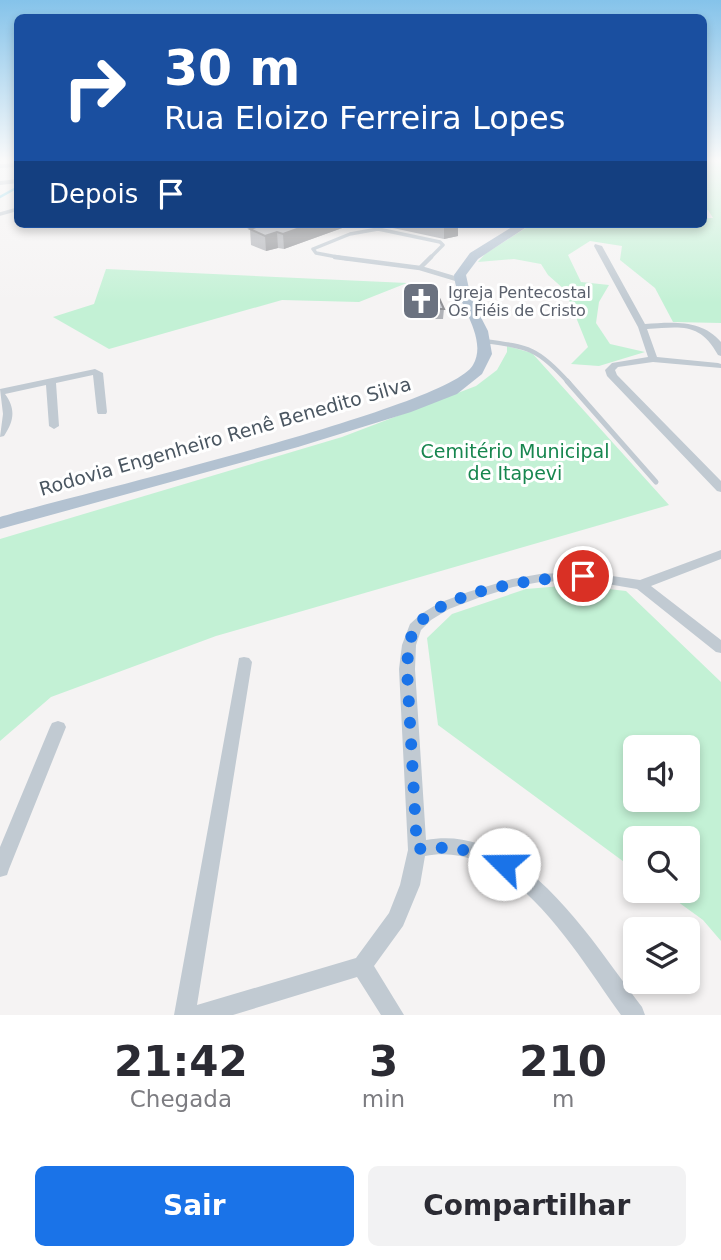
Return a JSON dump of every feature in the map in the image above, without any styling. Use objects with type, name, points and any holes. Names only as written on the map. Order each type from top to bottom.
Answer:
[{"type":"main road","points":[[484,341],[463,296],[460,280],[464,266],[474,256],[519,228]]},
{"type":"main road","name":"Rodovia Engenheiro Renê Benedito Silva","points":[[0,523],[285,446],[429,400],[474,374],[482,363],[484,341]]},
{"type":"street","points":[[598,246],[642,327],[653,359]]},
{"type":"street","points":[[642,327],[699,328],[716,339],[720,364],[653,359],[615,365],[611,370],[612,376],[721,488]]},
{"type":"street","points":[[0,434],[8,420],[9,410],[0,393],[89,372],[97,373],[102,412]]},
{"type":"street","points":[[51,381],[54,426]]},
{"type":"street","points":[[641,585],[721,554]]},
{"type":"street","points":[[198,1015],[362,966],[396,919],[410,885],[417,849],[407,669],[409,645],[415,628],[426,617],[444,606],[512,583],[540,578],[583,576],[641,585],[721,648]]},
{"type":"street","points":[[185,1015],[244,662]]},
{"type":"street","points":[[0,869],[58,727]]},
{"type":"street","points":[[417,849],[447,846],[477,853],[504,864],[532,887],[634,1015]]},
{"type":"street","points":[[362,966],[393,1015]]},
{"type":"lane","points":[[420,268],[443,245],[388,229],[370,229],[350,234],[313,249],[316,253],[328,256],[420,268],[460,280]]},
{"type":"lane","points":[[484,341],[523,346],[547,358],[656,482]]},
{"type":"green space","points":[[721,208],[721,323],[673,322],[655,288],[620,260],[622,246],[590,241],[568,255],[581,282],[609,285],[599,302],[596,323],[610,344],[645,352],[599,366],[571,364],[588,347],[565,290],[548,275],[541,264],[514,259],[478,262],[485,254],[526,228],[707,228],[707,218],[713,218],[708,210]]},
{"type":"green space","points":[[106,269],[407,283],[359,302],[282,300],[109,349],[53,317],[94,304]]},
{"type":"green space","name":"Cemitério Municipal de Itapevi","points":[[507,346],[532,353],[669,505],[216,636],[51,697],[0,741],[0,539],[342,437],[476,386],[497,370],[507,352]]},
{"type":"green space","points":[[574,585],[626,591],[721,682],[721,941],[700,917],[680,903],[700,903],[700,826],[623,826],[623,861],[438,725],[427,638],[452,614],[526,589]]},
{"type":"building","points":[[253,228],[300,228],[265,236],[250,229]]},
{"type":"building","points":[[434,287],[444,309],[427,309],[425,288]]},
{"type":"place","name":"Igreja Pentecostal Os Fiéis de Cristo","points":[[421,301]]},
{"type":"route","points":[[504,864],[477,853],[447,846],[417,849],[407,669],[409,645],[415,628],[426,617],[444,606],[512,583],[540,578],[583,576]]}]
